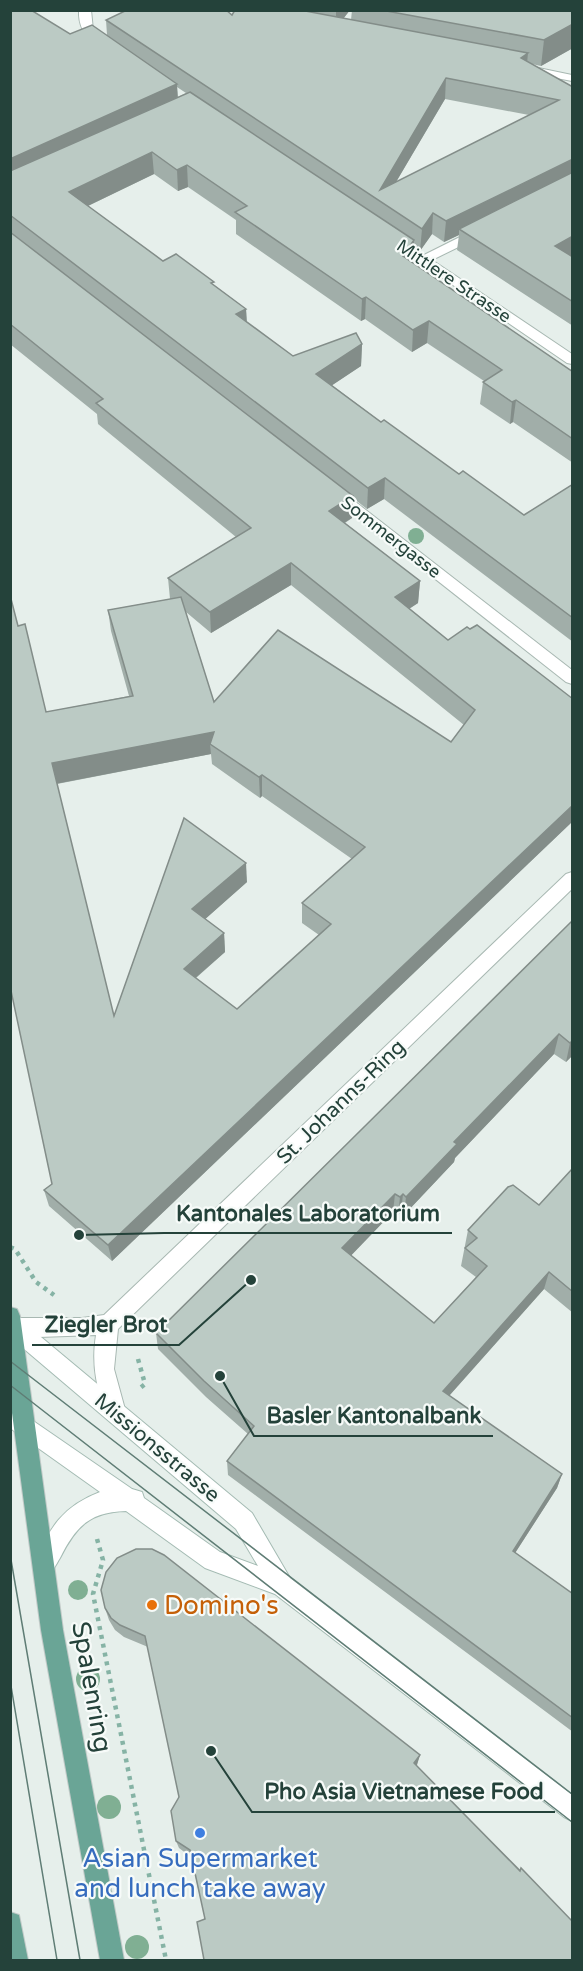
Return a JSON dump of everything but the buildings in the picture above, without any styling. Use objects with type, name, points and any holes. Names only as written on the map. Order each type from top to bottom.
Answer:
[{"type":"main road","name":"Spalenring","points":[[11,1324],[18,1419],[45,1564],[52,1630],[112,1960]]},
{"type":"main road","points":[[10,1924],[16,1960]]},
{"type":"street","points":[[85,10],[84,23],[87,30],[106,49]]},
{"type":"street","points":[[514,67],[573,78]]},
{"type":"street","points":[[423,260],[487,228]]},
{"type":"street","name":"Mittlere Strasse","points":[[385,235],[573,360]]},
{"type":"street","name":"Sommergasse","points":[[320,482],[573,678]]},
{"type":"street","name":"St. Johanns-Ring","points":[[110,1324],[573,879]]},
{"type":"street","points":[[11,1324],[54,1329],[110,1324],[104,1347],[104,1383],[116,1413]]},
{"type":"street","name":"Missionsstrasse","points":[[11,1324],[244,1521],[282,1586]]},
{"type":"street","name":"Missionsstrasse","points":[[18,1419],[134,1500],[213,1560],[282,1586],[573,1809]]},
{"type":"street","points":[[45,1564],[58,1537],[81,1511],[97,1503],[110,1500],[134,1500]]},
{"type":"path","points":[[10,1247],[15,1250],[48,1294],[59,1296]]},
{"type":"path","points":[[96,1534],[103,1560],[93,1594],[165,1960]]},
{"type":"tram line","points":[[10,1361],[572,1794]]},
{"type":"tram line","points":[[10,1385],[572,1822]]},
{"type":"tram line","points":[[10,1554],[80,1960]]},
{"type":"tram line","points":[[10,1680],[57,1960]]},
{"type":"place","name":"Kantonales Laboratorium","points":[[79,1235]]},
{"type":"place","name":"Ziegler Brot","points":[[251,1280]]},
{"type":"place","name":"Basler Kantonalbank","points":[[220,1376]]},
{"type":"place","name":"Domino's","points":[[152,1605]]},
{"type":"place","name":"Pho Asia Vietnamese Food","points":[[211,1751]]},
{"type":"place","name":"Asian Supermarket and lunch take away","points":[[200,1833]]}]
